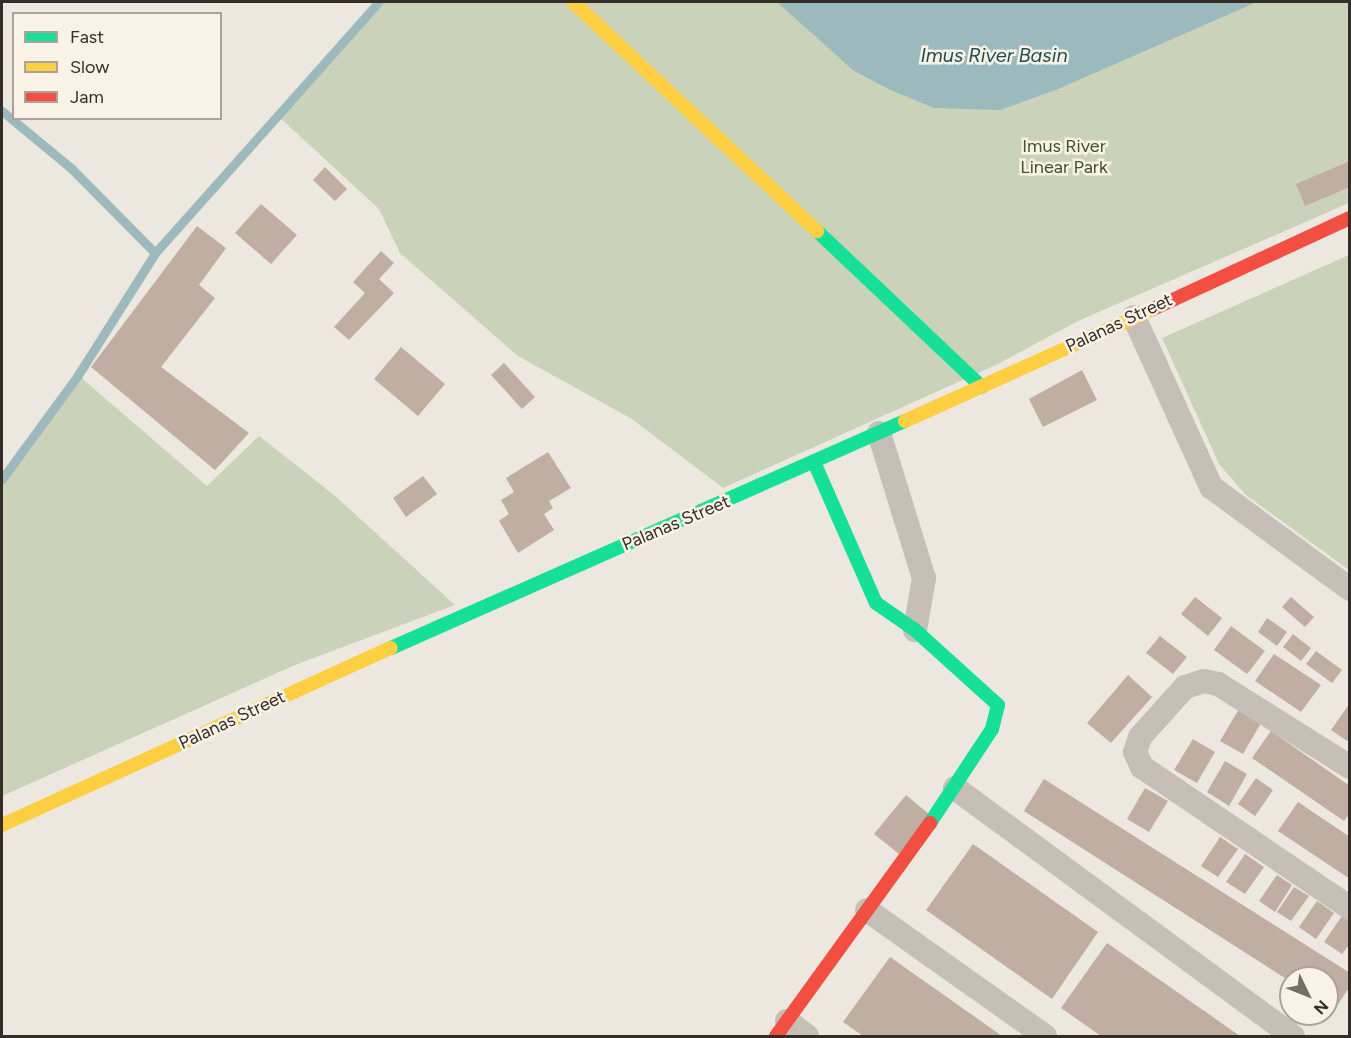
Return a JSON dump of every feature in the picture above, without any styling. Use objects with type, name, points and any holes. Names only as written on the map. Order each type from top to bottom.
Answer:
[{"type":"main road","points":[[573,2],[982,387]]},
{"type":"main road","name":"Palanas Street","points":[[2,825],[491,602],[982,387],[1350,218]]},
{"type":"main road","points":[[781,1029],[955,788],[992,729],[998,705],[915,630],[876,603],[814,462]]},
{"type":"street","points":[[1134,317],[1211,487],[1350,589]]},
{"type":"street","points":[[879,433],[924,578],[915,630]]},
{"type":"street","points":[[1350,767],[1218,684],[1204,681],[1185,687],[1140,737],[1135,752],[1142,767],[1350,908]]},
{"type":"street","points":[[955,788],[1293,1036]]},
{"type":"street","points":[[867,910],[1045,1036]]},
{"type":"street","points":[[781,1029],[807,1036]]},
{"type":"green space","name":"Imus River Linear Park","points":[[379,2],[1349,2],[1349,203],[1078,321],[998,364],[723,488],[632,419],[518,356],[400,253],[379,209],[277,115]]},
{"type":"green space","points":[[1349,255],[1349,570],[1246,495],[1219,464],[1162,338]]},
{"type":"green space","points":[[78,375],[207,486],[259,436],[334,495],[455,605],[295,665],[2,796],[2,479]]},
{"type":"water","name":"Imus River Basin","points":[[777,2],[1257,2],[1058,89],[1000,110],[934,108],[893,91],[854,71]]},
{"type":"building","points":[[1350,161],[1350,187],[1305,206],[1296,184]]},
{"type":"building","points":[[325,167],[347,189],[335,201],[313,180]]},
{"type":"building","points":[[261,204],[297,235],[271,264],[235,233]]},
{"type":"building","points":[[197,226],[226,248],[199,285],[215,298],[161,367],[249,433],[215,470],[91,367]]},
{"type":"building","points":[[381,251],[394,263],[379,279],[394,293],[349,340],[334,327],[365,293],[353,282]]},
{"type":"building","points":[[401,347],[445,384],[418,416],[374,379]]},
{"type":"building","points":[[504,363],[535,397],[522,409],[491,375]]},
{"type":"building","points":[[1082,370],[1097,400],[1043,427],[1029,399]]},
{"type":"building","points":[[548,452],[571,488],[549,501],[553,508],[544,514],[554,530],[518,553],[499,521],[509,514],[501,500],[514,492],[506,478]]},
{"type":"building","points":[[423,476],[437,494],[406,517],[393,498]]},
{"type":"building","points":[[1195,597],[1222,618],[1208,636],[1181,614]]},
{"type":"building","points":[[1291,597],[1314,617],[1305,627],[1282,607]]},
{"type":"building","points":[[1267,618],[1287,632],[1277,646],[1258,632]]},
{"type":"building","points":[[1231,626],[1265,651],[1247,674],[1214,650]]},
{"type":"building","points":[[1293,634],[1311,648],[1301,661],[1283,647]]},
{"type":"building","points":[[1160,636],[1187,657],[1173,674],[1146,653]]},
{"type":"building","points":[[1316,651],[1342,670],[1332,683],[1306,664]]},
{"type":"building","points":[[1274,654],[1321,685],[1301,712],[1255,681]]},
{"type":"building","points":[[1128,675],[1152,697],[1111,743],[1087,723]]},
{"type":"building","points":[[1350,703],[1350,737],[1347,741],[1331,730]]},
{"type":"building","points":[[1239,709],[1261,723],[1243,754],[1220,741]]},
{"type":"building","points":[[1271,731],[1350,786],[1350,813],[1344,821],[1252,758]]},
{"type":"building","points":[[1193,739],[1215,752],[1197,783],[1174,770]]},
{"type":"building","points":[[1225,761],[1247,774],[1229,806],[1207,792]]},
{"type":"building","points":[[1256,778],[1273,790],[1255,816],[1238,804]]},
{"type":"building","points":[[1044,779],[1339,966],[1279,966],[1279,974],[1024,811]]},
{"type":"building","points":[[1145,788],[1168,801],[1149,832],[1127,819]]},
{"type":"building","points":[[906,795],[930,815],[899,854],[874,834]]},
{"type":"building","points":[[1298,802],[1350,837],[1350,879],[1278,831]]},
{"type":"building","points":[[1220,837],[1238,849],[1218,877],[1201,866]]},
{"type":"building","points":[[973,844],[1098,932],[1052,999],[926,910]]},
{"type":"building","points":[[1245,854],[1264,867],[1245,894],[1226,882]]},
{"type":"building","points":[[1277,875],[1292,885],[1275,912],[1259,901]]},
{"type":"building","points":[[1294,887],[1309,896],[1291,921],[1277,912]]},
{"type":"building","points":[[1317,901],[1334,913],[1316,939],[1299,927]]},
{"type":"building","points":[[1342,916],[1350,921],[1350,944],[1342,954],[1324,942]]},
{"type":"building","points":[[1107,943],[1240,1036],[1101,1036],[1061,1008]]},
{"type":"building","points":[[890,957],[1002,1036],[863,1036],[843,1022]]},
{"type":"building","points":[[1339,966],[1350,973],[1350,986],[1339,1003]]},
{"type":"waterway","points":[[2,479],[78,375],[155,253],[379,2]]},
{"type":"waterway","points":[[2,111],[12,119]]},
{"type":"waterway","points":[[13,120],[72,169],[155,253]]},
{"type":"traffic: fast","points":[[817,231],[982,387]]},
{"type":"traffic: fast","points":[[391,648],[905,421]]},
{"type":"traffic: fast","points":[[814,462],[876,603],[915,630],[998,705],[992,729],[930,823]]},
{"type":"traffic: slow","points":[[573,2],[817,231]]},
{"type":"traffic: slow","points":[[905,421],[1153,309]]},
{"type":"traffic: slow","points":[[2,825],[391,648]]},
{"type":"traffic: jam","points":[[1153,309],[1350,218]]},
{"type":"traffic: jam","points":[[776,1036],[930,823]]}]
